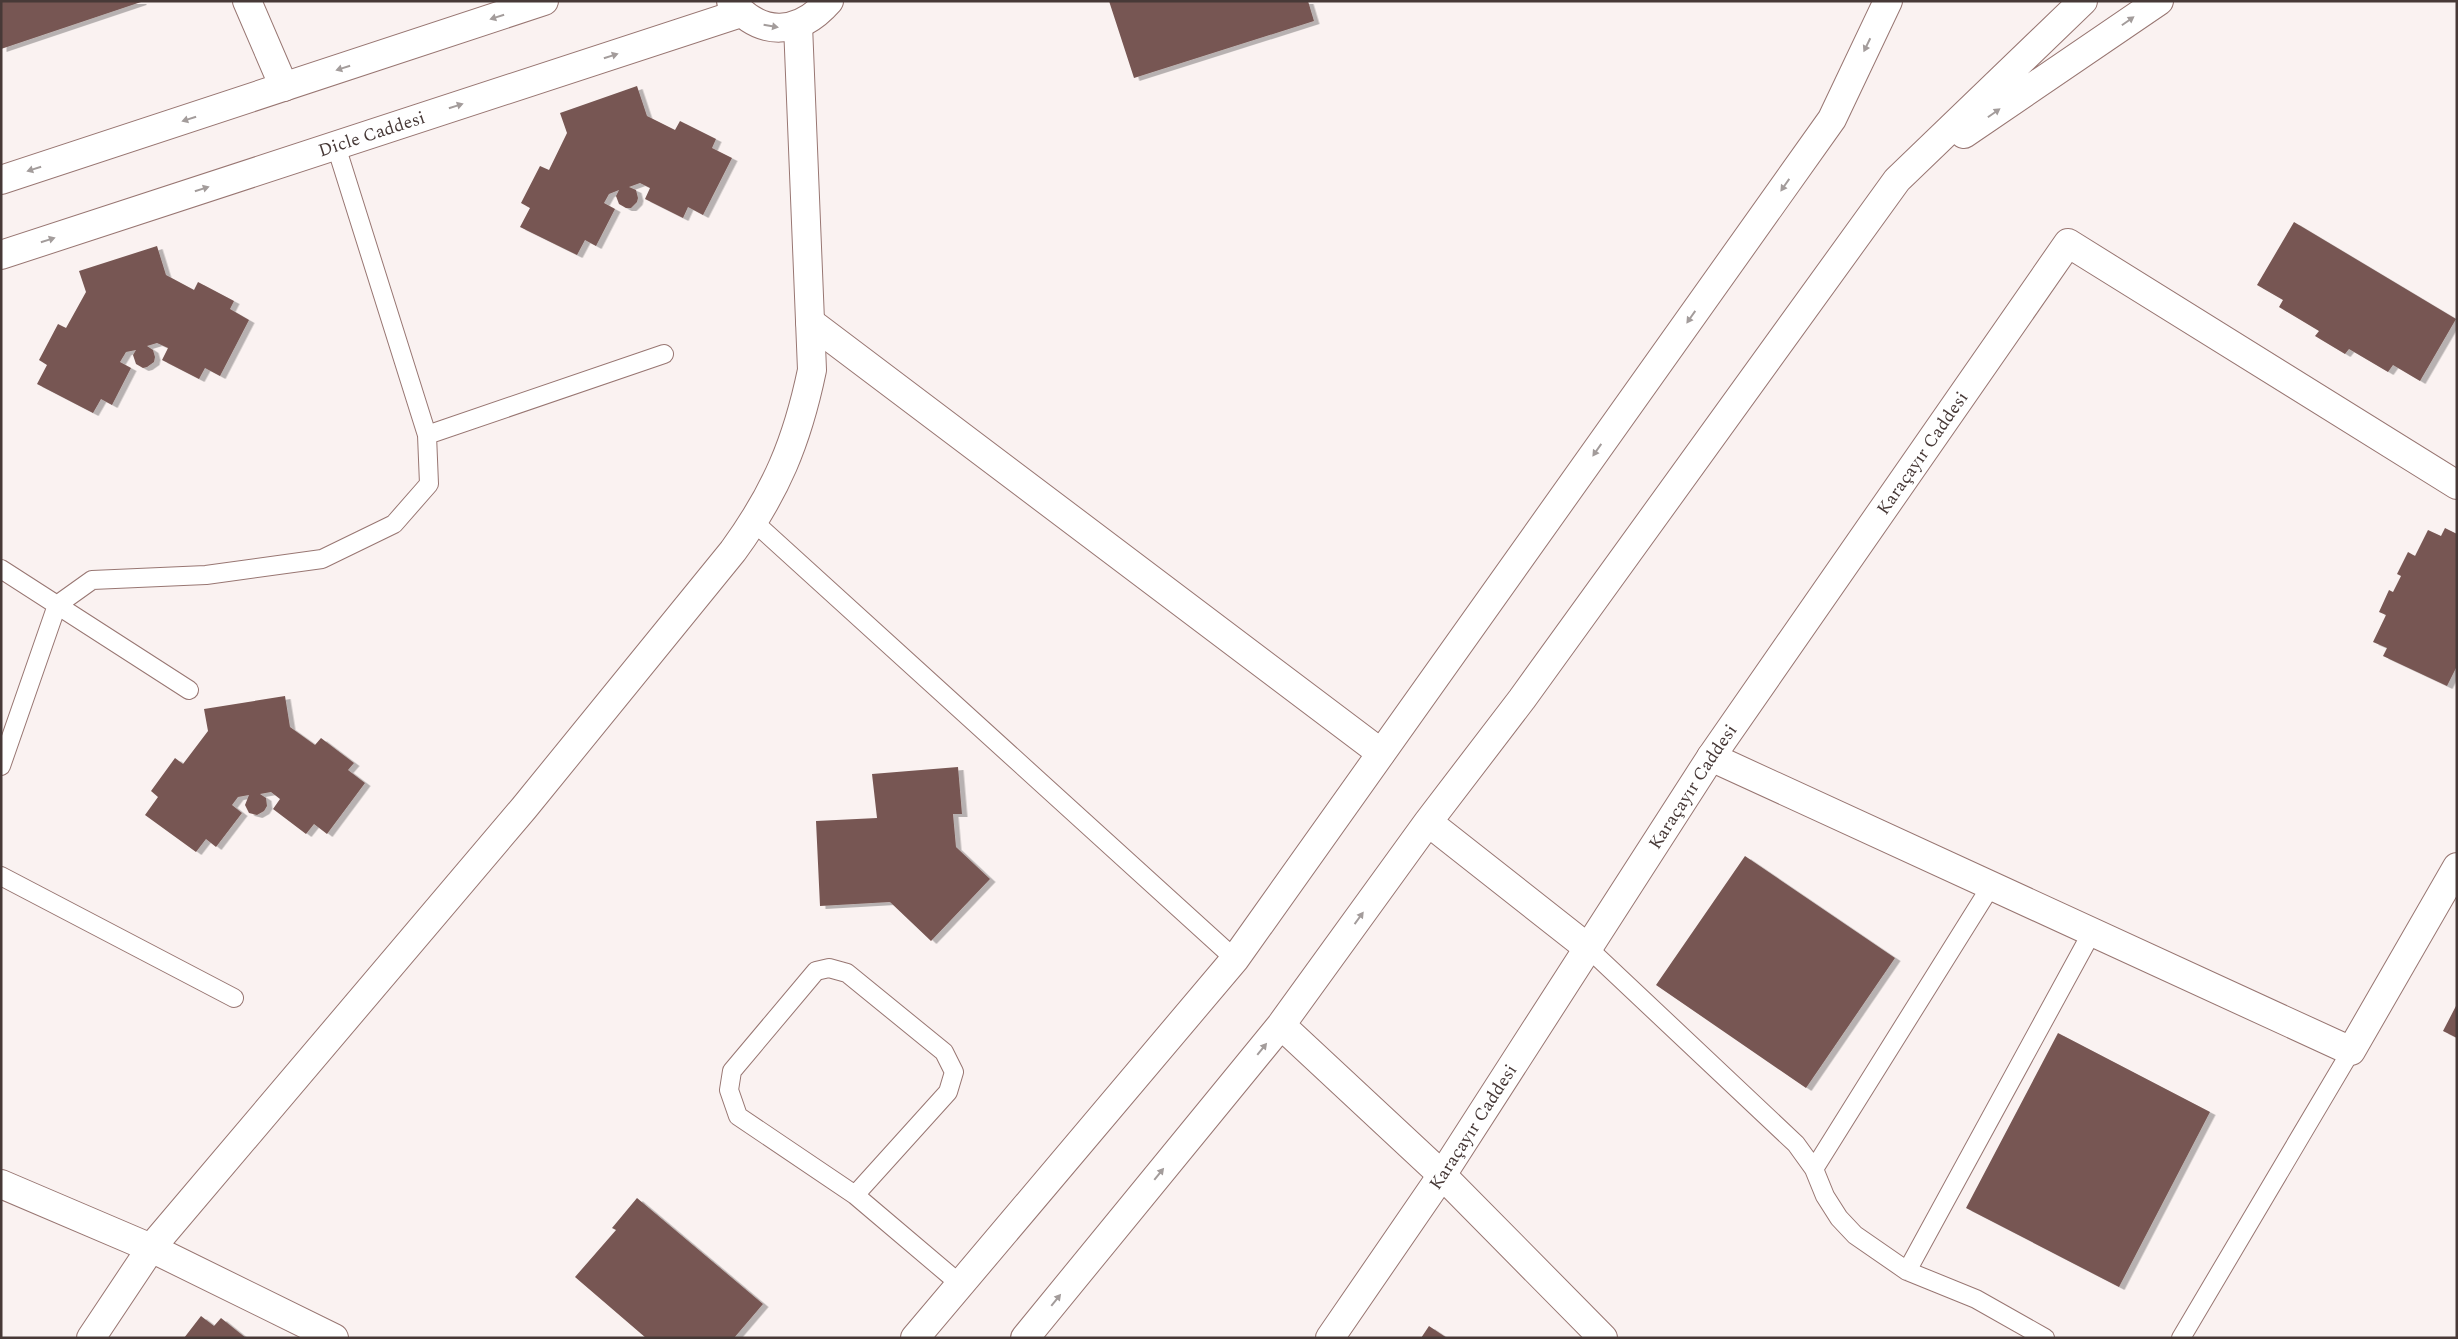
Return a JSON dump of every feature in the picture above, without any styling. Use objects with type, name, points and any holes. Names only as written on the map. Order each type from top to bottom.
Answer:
[{"type":"street","points":[[247,1],[284,87]]},
{"type":"street","points":[[1,180],[544,1]]},
{"type":"street","points":[[736,7],[758,24],[778,28],[798,26],[816,16],[829,1]]},
{"type":"street","points":[[915,1338],[1235,959],[1832,119],[1888,1]]},
{"type":"street","points":[[1025,1338],[1281,1026],[1428,822],[1522,699],[1897,180],[2083,1]]},
{"type":"street","points":[[1897,180],[2159,1]]},
{"type":"street","name":"Dicle Caddesi","points":[[1,255],[336,146],[736,7]]},
{"type":"street","points":[[91,1338],[151,1248],[524,808],[733,551],[754,522],[788,458],[802,415],[812,370],[798,26]]},
{"type":"street","name":"Karaçayır Caddesi","points":[[1330,1338],[1442,1175],[1711,757],[2068,243],[2457,486]]},
{"type":"street","points":[[810,322],[1382,754]]},
{"type":"street","points":[[1711,757],[2351,1051],[2457,867]]},
{"type":"street","points":[[1428,822],[1588,948]]},
{"type":"street","points":[[1281,1026],[1442,1175],[1603,1338]]},
{"type":"street","points":[[1,1184],[151,1248],[334,1338]]},
{"type":"lane","points":[[1,766],[58,605],[92,580],[206,575],[322,559],[394,524],[429,484],[427,434],[336,146]]},
{"type":"lane","points":[[427,434],[664,354]]},
{"type":"lane","points":[[754,522],[1235,959]]},
{"type":"lane","points":[[1,569],[189,690]]},
{"type":"lane","points":[[1,876],[234,998]]},
{"type":"lane","points":[[1814,1169],[1991,886]]},
{"type":"lane","points":[[1907,1271],[2092,932]]},
{"type":"lane","points":[[1588,948],[1796,1144],[1814,1169],[1825,1196],[1839,1218],[1855,1234],[1907,1271],[1976,1299],[2045,1338]]},
{"type":"lane","points":[[855,1195],[948,1092],[954,1072],[944,1052],[848,973],[829,968],[816,971],[732,1071],[729,1090],[738,1116],[855,1195],[960,1284]]},
{"type":"lane","points":[[2180,1338],[2351,1051]]},
{"type":"building","points":[[1,1],[141,1],[141,2],[1,49]]},
{"type":"building","points":[[1109,1],[1308,1],[1314,21],[1134,78]]},
{"type":"building","points":[[637,86],[647,116],[675,130],[680,121],[716,139],[712,148],[732,158],[703,215],[688,207],[683,218],[645,199],[650,188],[640,183],[629,187],[636,190],[638,198],[631,208],[626,208],[619,204],[616,196],[619,190],[609,194],[604,203],[615,209],[596,246],[585,240],[577,255],[520,227],[530,208],[521,203],[540,166],[549,170],[567,133],[560,113]]},
{"type":"building","points":[[2294,222],[2456,319],[2420,381],[2393,365],[2388,372],[2349,349],[2345,354],[2315,336],[2319,331],[2279,307],[2283,300],[2257,285]]},
{"type":"building","points":[[157,246],[166,275],[194,290],[198,282],[234,301],[230,309],[249,320],[220,376],[205,368],[199,379],[162,360],[168,348],[157,343],[147,346],[153,350],[155,357],[154,362],[147,367],[143,368],[136,364],[133,355],[136,350],[126,352],[120,362],[131,368],[112,405],[101,399],[93,413],[37,384],[47,365],[39,360],[58,324],[66,328],[86,292],[79,271]]},
{"type":"building","points":[[2445,528],[2457,534],[2457,666],[2447,686],[2383,656],[2387,648],[2373,642],[2386,615],[2379,612],[2389,590],[2393,592],[2401,576],[2397,574],[2408,552],[2415,556],[2428,530],[2441,536]]},
{"type":"building","points":[[285,696],[290,727],[315,745],[321,738],[354,763],[348,770],[365,783],[327,834],[314,824],[306,834],[273,809],[280,799],[271,792],[260,794],[266,798],[267,806],[264,811],[257,815],[249,813],[245,805],[249,795],[238,797],[232,805],[242,813],[216,847],[206,839],[196,852],[145,815],[158,797],[151,791],[175,758],[183,764],[208,731],[204,709]]},
{"type":"building","points":[[958,767],[962,814],[953,814],[956,847],[990,879],[931,941],[890,902],[820,906],[816,821],[877,818],[872,774]]},
{"type":"building","points":[[1745,856],[1895,958],[1806,1088],[1656,985]]},
{"type":"building","points":[[2457,1004],[2457,1038],[2443,1031]]},
{"type":"building","points":[[2058,1033],[2210,1112],[2119,1287],[1966,1208]]},
{"type":"building","points":[[637,1198],[763,1304],[734,1338],[646,1338],[575,1277],[616,1230],[612,1228]]},
{"type":"building","points":[[201,1316],[214,1326],[221,1318],[246,1338],[184,1338]]},
{"type":"building","points":[[1429,1326],[1447,1338],[1421,1338]]}]
